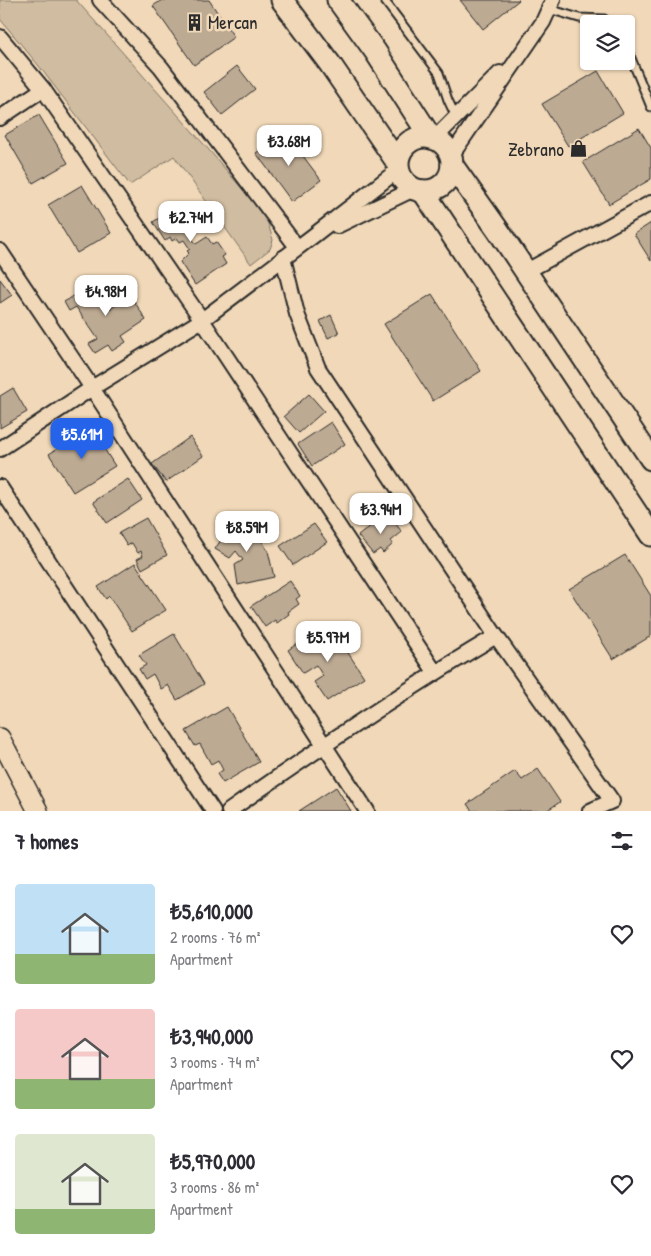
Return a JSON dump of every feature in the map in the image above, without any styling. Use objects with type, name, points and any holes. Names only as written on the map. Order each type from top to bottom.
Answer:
[{"type":"main road","points":[[282,0],[330,64],[398,166],[401,178],[419,190],[651,535]]},
{"type":"main road","points":[[338,0],[375,51],[433,138]]},
{"type":"main road","points":[[398,166],[400,153],[405,145],[413,139],[422,137],[440,141],[446,148],[451,161],[525,272],[649,451]]},
{"type":"main road","points":[[419,190],[432,190],[446,181],[450,174],[451,161]]},
{"type":"street","points":[[100,0],[161,67],[297,247]]},
{"type":"street","points":[[451,161],[543,22],[551,4]]},
{"type":"street","points":[[0,37],[43,89],[202,320],[435,672]]},
{"type":"street","points":[[433,138],[524,50]]},
{"type":"street","points":[[0,118],[43,89]]},
{"type":"street","points":[[0,449],[92,388],[202,320],[313,236],[398,166]]},
{"type":"street","points":[[313,236],[419,190]]},
{"type":"street","points":[[525,272],[651,203]]},
{"type":"street","points":[[0,251],[92,388],[366,811]]},
{"type":"street","points":[[283,258],[297,314],[318,368],[496,636],[612,801],[590,811]]},
{"type":"street","points":[[0,487],[213,811]]},
{"type":"street","points":[[229,811],[323,745],[435,672],[496,636]]},
{"type":"street","points":[[0,738],[38,811]]},
{"type":"lane","points":[[384,0],[439,74],[456,117]]},
{"type":"lane","points":[[551,4],[580,18]]},
{"type":"lane","points":[[635,68],[651,107]]},
{"type":"shaded area","points":[[0,0],[76,0],[266,217],[273,240],[270,249],[251,264],[174,156],[130,185],[39,66],[0,19]]},
{"type":"building","name":"Mercan","points":[[162,0],[209,0],[234,37],[194,65],[153,6]]},
{"type":"building","points":[[460,0],[519,0],[483,29]]},
{"type":"building","points":[[237,66],[255,89],[222,115],[204,92]]},
{"type":"building","points":[[598,71],[623,113],[568,146],[542,104]]},
{"type":"building","points":[[39,115],[68,163],[33,183],[5,135]]},
{"type":"building","points":[[639,128],[651,148],[651,179],[609,204],[583,162]]},
{"type":"building","points":[[285,132],[321,180],[292,202],[256,153]]},
{"type":"building","points":[[82,185],[111,233],[77,253],[48,205]]},
{"type":"building","points":[[182,203],[188,211],[191,209],[198,220],[196,222],[200,228],[190,235],[196,244],[207,237],[212,244],[216,242],[225,255],[222,257],[226,264],[195,285],[180,262],[189,253],[187,251],[190,249],[184,240],[180,242],[177,238],[172,241],[170,237],[165,241],[153,222]]},
{"type":"building","points":[[651,223],[651,261],[634,234]]},
{"type":"building","points":[[0,279],[12,295],[0,303]]},
{"type":"building","points":[[91,280],[110,309],[131,296],[146,320],[122,336],[126,342],[112,351],[108,345],[95,353],[89,344],[98,339],[76,307],[69,311],[64,302],[80,292],[78,288]]},
{"type":"building","points":[[432,294],[481,371],[433,401],[384,324]]},
{"type":"building","points":[[331,315],[339,333],[328,338],[320,321]]},
{"type":"building","points":[[13,388],[27,412],[0,428],[0,396]]},
{"type":"building","points":[[309,394],[324,411],[299,433],[284,416]]},
{"type":"building","points":[[331,422],[345,444],[312,466],[298,444]]},
{"type":"building","points":[[91,428],[115,466],[73,492],[49,454]]},
{"type":"building","points":[[190,437],[203,456],[166,482],[152,464]]},
{"type":"building","points":[[128,479],[142,500],[107,523],[93,502]]},
{"type":"building","points":[[387,513],[402,532],[391,541],[393,544],[383,553],[380,549],[373,554],[358,536]]},
{"type":"building","points":[[146,518],[167,555],[142,569],[137,559],[143,556],[141,551],[138,553],[132,543],[127,546],[119,533]]},
{"type":"building","points":[[235,519],[257,533],[268,551],[274,577],[238,585],[235,565],[243,560],[236,551],[230,558],[215,549]]},
{"type":"building","points":[[314,524],[327,542],[293,565],[280,546]]},
{"type":"building","points":[[625,555],[651,596],[651,636],[613,659],[569,589]]},
{"type":"building","points":[[135,563],[166,610],[132,631],[109,596],[106,599],[98,587]]},
{"type":"building","points":[[290,581],[300,596],[296,599],[299,604],[277,623],[275,620],[265,627],[251,606]]},
{"type":"building","points":[[329,624],[364,677],[327,701],[314,682],[323,676],[316,665],[303,673],[288,650],[304,639],[309,646],[320,639],[316,633]]},
{"type":"building","points":[[174,634],[204,684],[177,700],[168,685],[161,689],[153,674],[145,679],[139,669],[146,665],[139,655]]},
{"type":"building","points":[[227,707],[259,762],[223,783],[217,774],[223,770],[218,760],[211,764],[200,744],[195,746],[186,731]]},
{"type":"building","points":[[538,769],[560,802],[546,811],[472,811],[467,804],[515,771],[522,780]]},
{"type":"building","points":[[336,787],[351,811],[299,811]]},
{"type":"place","name":"Mercan","points":[[194,22]]},
{"type":"place","name":"Zebrano","points":[[578,149]]}]
